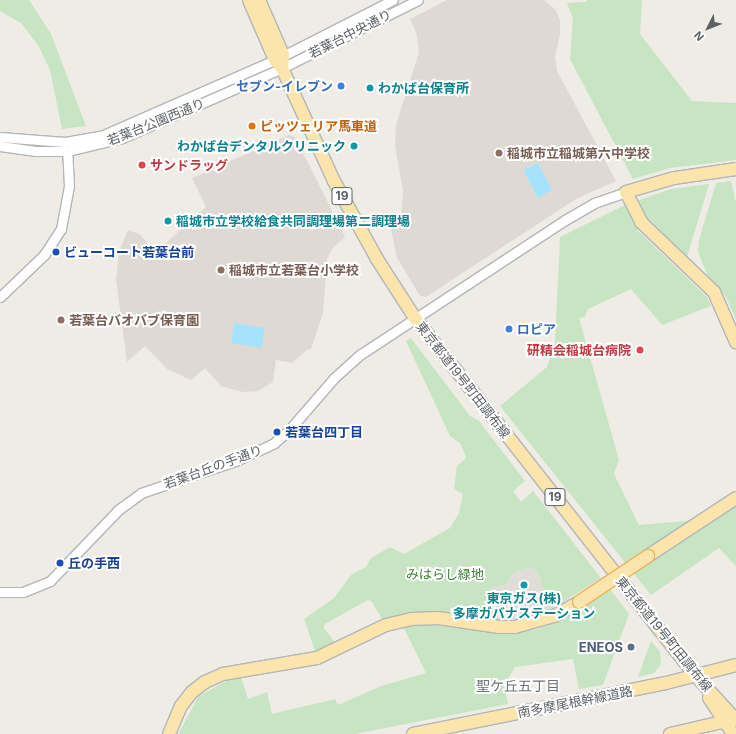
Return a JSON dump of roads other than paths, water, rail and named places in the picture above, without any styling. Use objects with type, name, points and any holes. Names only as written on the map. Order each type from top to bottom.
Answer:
[{"type":"main road","name":"東京都道19号町田調布線","points":[[249,0],[280,61],[334,181],[377,259],[415,318],[695,675],[736,719]]},
{"type":"main road","name":"東京都道19号町田調布線","points":[[259,0],[280,61]]},
{"type":"main road","points":[[736,169],[674,178],[626,192],[641,222],[714,292],[736,342]]},
{"type":"main road","points":[[169,734],[177,714],[192,692],[205,682],[223,674],[317,658],[386,625],[411,619],[438,618],[499,627],[515,626],[554,616],[579,602],[736,498]]},
{"type":"main road","name":"南多摩尾根幹線道路","points":[[413,734],[695,675],[736,665]]},
{"type":"main road","points":[[695,675],[723,722],[733,734]]},
{"type":"main road","name":"19","points":[[670,734],[736,719]]},
{"type":"street","name":"若葉台中央通り","points":[[280,61],[393,0]]},
{"type":"street","name":"若葉台中央通り","points":[[280,61],[418,0]]},
{"type":"street","name":"若葉台公園西通り","points":[[0,137],[65,142],[104,134],[280,61]]},
{"type":"street","name":"若葉台公園西通り","points":[[0,146],[36,151],[67,151],[122,138],[280,61]]},
{"type":"street","points":[[0,297],[44,255],[61,229],[69,186],[67,151]]},
{"type":"street","name":"若葉台丘の手通り","points":[[0,592],[23,592],[50,581],[118,510],[141,494],[238,460],[274,443],[289,430],[347,365],[415,318],[565,220],[594,203],[626,192]]},
{"type":"water","points":[[538,163],[552,190],[538,198],[523,170]]},
{"type":"water","points":[[234,323],[265,328],[262,348],[231,343]]},
{"type":"place","name":"セブン-イレブン","points":[[341,86]]},
{"type":"place","name":"わかば台保育所","points":[[370,88]]},
{"type":"place","name":"ピッツェリア馬車道","points":[[252,126]]},
{"type":"place","name":"わかば台デンタルクリニック","points":[[354,146]]},
{"type":"place","name":"稲城市立稲城第六中学校","points":[[499,153]]},
{"type":"place","name":"サンドラッグ","points":[[142,165]]},
{"type":"place","name":"稲城市立学校給食共同調理場第二調理場","points":[[168,221]]},
{"type":"place","name":"ビューコート若葉台前","points":[[56,252]]},
{"type":"place","name":"稲城市立若葉台小学校","points":[[221,270]]},
{"type":"place","name":"若葉台バオバブ保育園","points":[[61,320]]},
{"type":"place","name":"ロピア","points":[[509,329]]},
{"type":"place","name":"研精会稲城台病院","points":[[640,350]]},
{"type":"place","name":"若葉台四丁目","points":[[277,432]]},
{"type":"place","name":"丘の手西","points":[[60,563]]},
{"type":"place","name":"東京ガス(株) 多摩ガバナステーション","points":[[524,585]]},
{"type":"place","name":"ENEOS","points":[[631,647]]},
{"type":"district","name":"聖ケ丘五丁目","points":[[518,686]]},
{"type":"park label","name":"みはらし緑地","points":[[445,574]]}]
